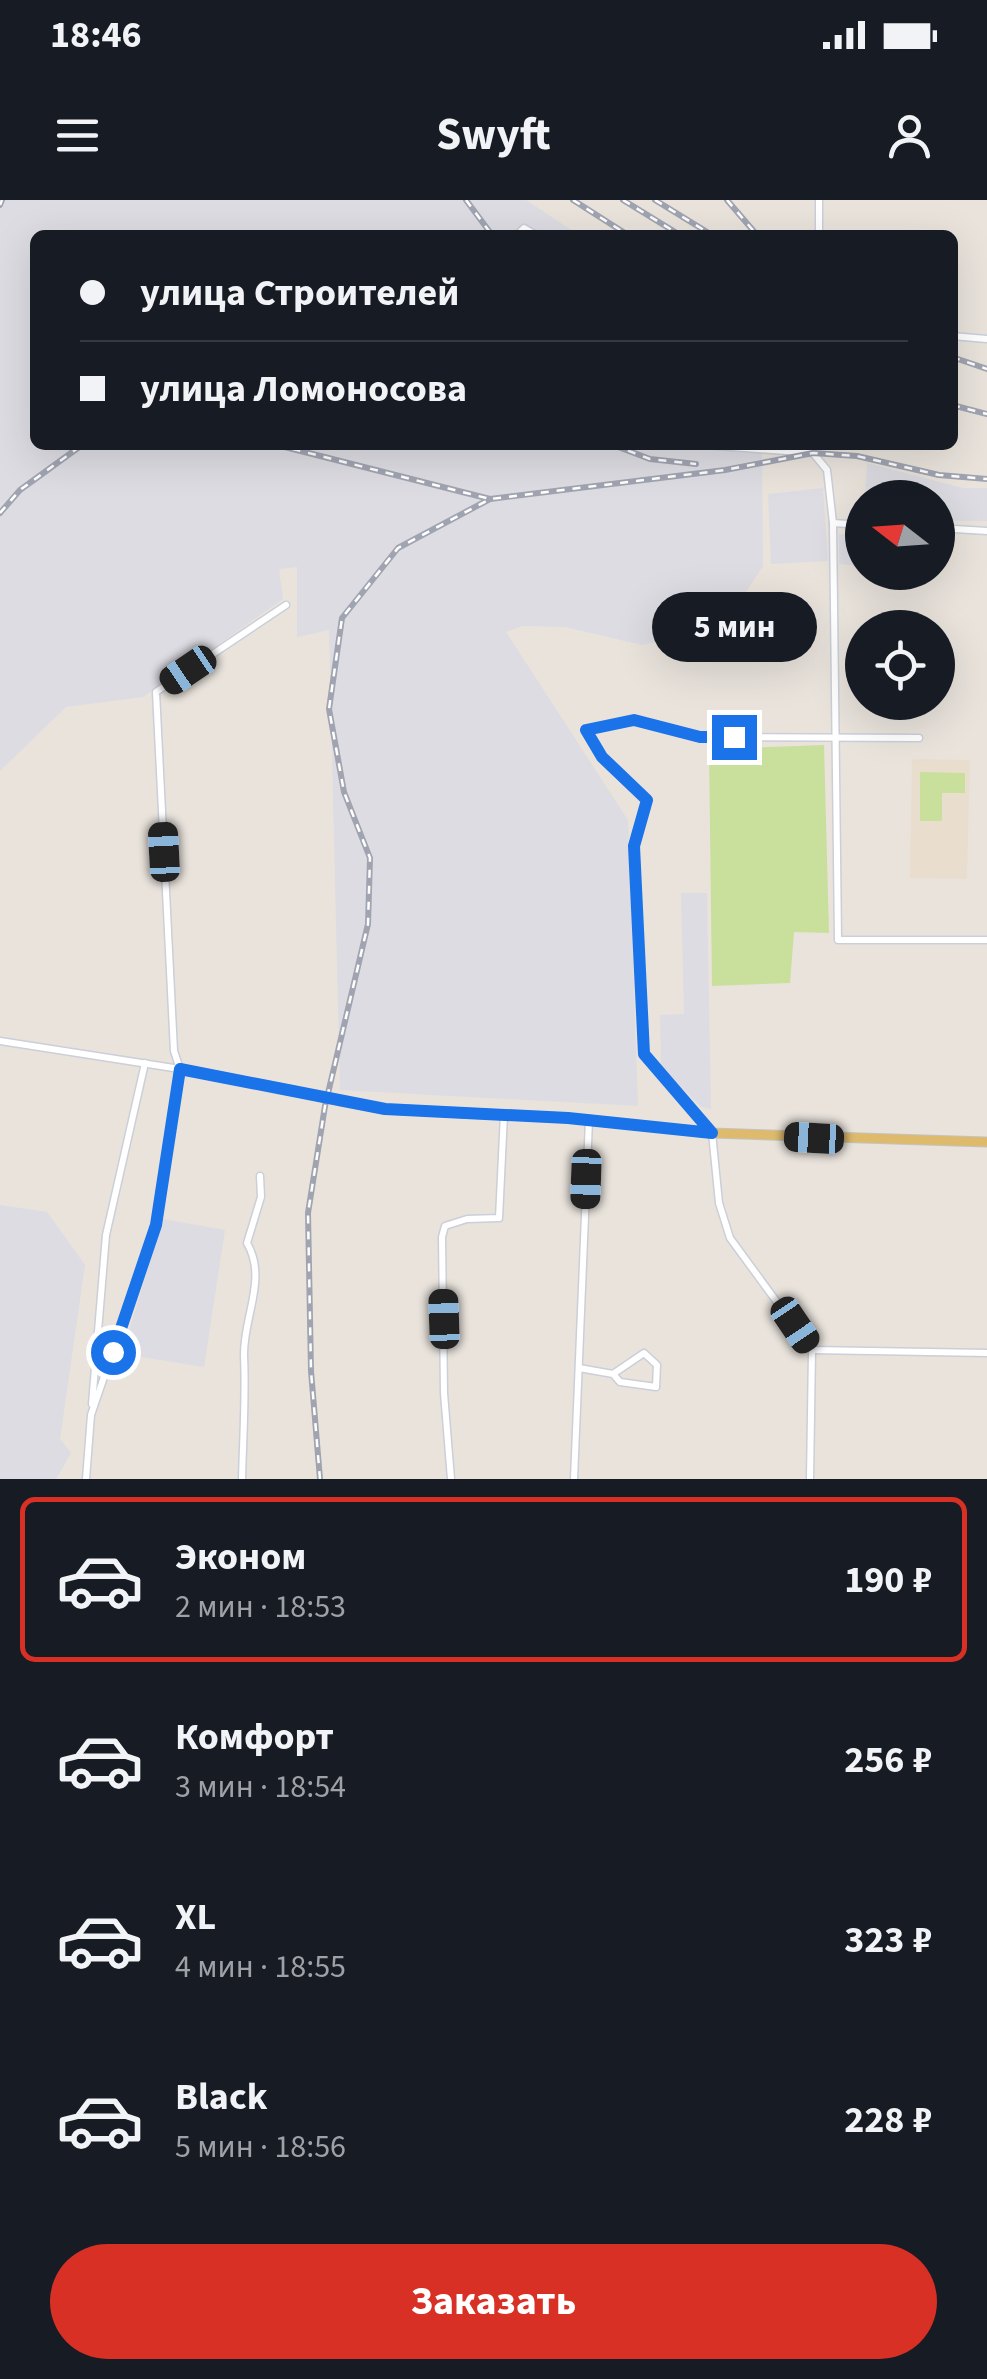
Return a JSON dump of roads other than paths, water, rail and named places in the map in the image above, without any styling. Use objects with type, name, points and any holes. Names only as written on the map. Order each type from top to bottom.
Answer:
[{"type":"main road","points":[[180,1069],[385,1109],[589,1120],[712,1133],[987,1142]]},
{"type":"street","points":[[819,200],[819,230]]},
{"type":"street","points":[[958,337],[987,339]]},
{"type":"street","points":[[765,450],[813,454],[828,470],[833,523],[838,940],[987,940]]},
{"type":"street","points":[[833,523],[845,524]]},
{"type":"street","points":[[955,529],[987,531]]},
{"type":"street","points":[[91,1415],[156,1225],[180,1069],[174,1052],[156,692],[286,606]]},
{"type":"street","points":[[810,1479],[812,1350],[730,1238],[718,1203],[712,1133],[644,1054],[634,846],[647,800],[602,757],[586,730],[634,720],[700,737],[919,738]]},
{"type":"street","points":[[0,1041],[180,1069]]},
{"type":"street","points":[[86,1479],[106,1235],[145,1063]]},
{"type":"street","points":[[451,1479],[444,1394],[442,1237],[445,1226],[453,1222],[499,1218],[504,1114]]},
{"type":"street","points":[[574,1479],[589,1120]]},
{"type":"street","points":[[242,1479],[248,1378],[244,1354],[256,1258],[247,1243],[260,1197],[260,1176]]},
{"type":"street","points":[[812,1350],[987,1354]]},
{"type":"street","points":[[579,1368],[613,1374],[620,1382],[656,1387],[657,1365],[644,1353],[613,1374]]},
{"type":"railway","points":[[0,205],[2,200]]},
{"type":"railway","points":[[466,200],[488,230]]},
{"type":"railway","points":[[573,200],[620,230]]},
{"type":"railway","points":[[623,200],[672,230]]},
{"type":"railway","points":[[655,200],[704,230]]},
{"type":"railway","points":[[727,200],[753,230]]},
{"type":"railway","points":[[958,359],[987,369]]},
{"type":"railway","points":[[958,407],[987,414]]},
{"type":"railway","points":[[0,513],[20,490],[75,450]]},
{"type":"railway","points":[[297,450],[490,499]]},
{"type":"railway","points":[[626,450],[650,459],[696,464]]},
{"type":"railway","points":[[320,1479],[311,1371],[308,1213],[325,1106],[368,924],[370,858],[344,792],[329,709],[342,618],[398,548],[490,499],[725,470],[813,453],[857,456],[939,475],[987,479]]}]
